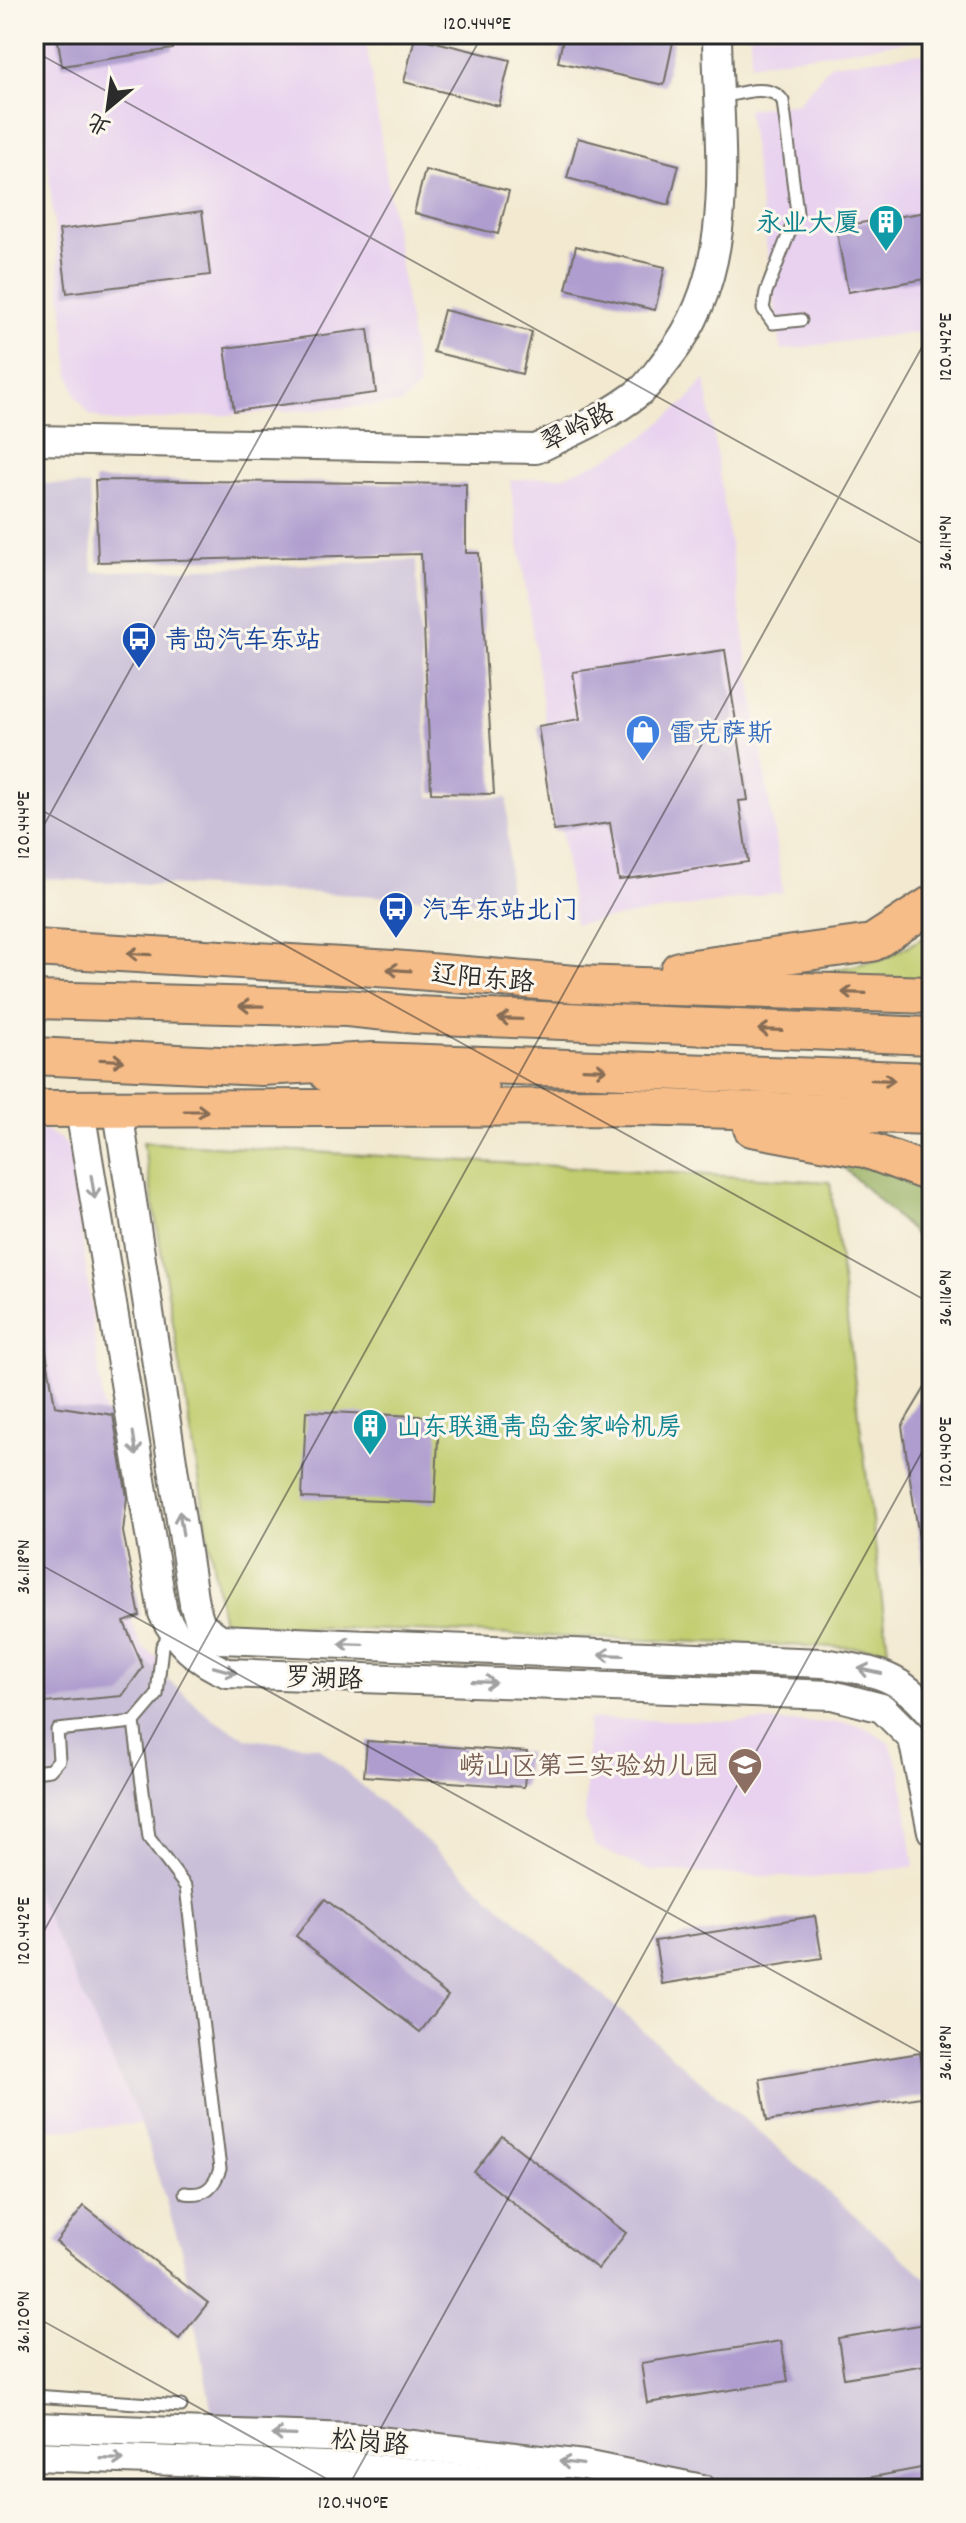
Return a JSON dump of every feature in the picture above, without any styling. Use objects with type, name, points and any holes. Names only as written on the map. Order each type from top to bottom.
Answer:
[{"type":"main road","points":[[347,1008],[575,984],[872,943],[932,904]]},
{"type":"main road","name":"辽阳东路","points":[[34,948],[393,969],[575,984],[932,995]]},
{"type":"main road","name":"辽阳东路","points":[[34,1000],[347,1008],[416,1015],[932,1036]]},
{"type":"main road","points":[[34,1056],[261,1067],[635,1107],[865,1149],[932,1174]]},
{"type":"main road","points":[[261,1067],[373,1061],[932,1081]]},
{"type":"main road","points":[[34,1109],[635,1107],[932,1116]]},
{"type":"street","name":"翠岭路","points":[[34,440],[536,449],[597,420],[644,388],[685,336],[709,284],[720,238],[717,34]]},
{"type":"street","name":"罗湖路","points":[[80,1110],[163,1613],[172,1631],[204,1663],[227,1673],[832,1695],[882,1708],[913,1739],[932,1831]]},
{"type":"street","points":[[118,1111],[194,1604],[201,1625],[220,1639],[822,1663],[880,1672],[915,1693],[932,1715]]},
{"type":"street","name":"松岗路","points":[[34,2427],[353,2438],[584,2465],[702,2489]]},
{"type":"street","name":"松岗路","points":[[34,2456],[356,2467],[557,2489]]},
{"type":"lane","points":[[718,98],[762,90],[773,92],[783,101],[797,213],[766,292],[763,309],[773,323],[801,320]]},
{"type":"lane","points":[[34,1772],[50,1770],[59,1760],[57,1730],[134,1722],[157,1695],[162,1646],[172,1631]]},
{"type":"lane","points":[[134,1722],[149,1838],[186,1887],[220,2169],[216,2182],[208,2190],[198,2195],[185,2193]]},
{"type":"lane","points":[[34,2396],[181,2406]]},
{"type":"shaded area","points":[[34,34],[365,34],[419,387],[401,404],[113,422],[90,415],[76,396],[70,375]]},
{"type":"shaded area","points":[[750,34],[932,34],[932,38],[751,64]]},
{"type":"shaded area","name":"永业大厦","points":[[932,52],[932,330],[781,350],[747,109],[798,103],[831,64]]},
{"type":"shaded area","points":[[705,379],[783,892],[575,924],[510,480],[564,476],[604,460],[645,436],[688,400]]},
{"type":"shaded area","points":[[34,483],[89,486],[93,572],[416,560],[429,797],[507,798],[509,903],[34,878]]},
{"type":"shaded area","points":[[34,1131],[45,1131],[61,1139],[71,1151],[130,1618],[141,1646],[166,1664],[113,1738],[170,2122],[34,2131]]},
{"type":"shaded area","points":[[34,1563],[214,1720],[248,1739],[318,1747],[932,2283],[932,2489],[226,2489],[182,2252],[141,2124],[34,1888]]},
{"type":"shaded area","name":"崂山区第三实验幼儿园","points":[[588,1719],[848,1723],[866,1728],[890,1744],[901,1772],[914,1867],[811,1878],[649,1871],[595,1846],[585,1821]]},
{"type":"green space","points":[[932,933],[932,984],[796,979],[886,958]]},
{"type":"green space","points":[[143,1142],[830,1182],[888,1649],[223,1624]]},
{"type":"green space","points":[[830,1155],[918,1182],[932,1193],[932,1250]]},
{"type":"building","points":[[57,34],[171,34],[173,49],[62,66]]},
{"type":"building","points":[[564,34],[637,34],[673,42],[664,85],[558,62]]},
{"type":"building","points":[[415,37],[510,60],[499,106],[404,82]]},
{"type":"building","points":[[578,138],[679,165],[669,205],[567,178]]},
{"type":"building","points":[[425,170],[509,191],[498,234],[414,213]]},
{"type":"building","points":[[202,211],[210,275],[67,293],[59,230]]},
{"type":"building","name":"永业大厦","points":[[932,211],[932,278],[848,292],[836,227]]},
{"type":"building","points":[[576,246],[665,267],[655,310],[566,289]]},
{"type":"building","points":[[444,310],[532,332],[522,374],[433,352]]},
{"type":"building","points":[[368,329],[376,393],[234,411],[225,348]]},
{"type":"building","points":[[95,480],[466,484],[466,553],[479,553],[494,794],[431,793],[421,554],[98,562]]},
{"type":"building","name":"雷克萨斯","points":[[725,650],[748,800],[739,801],[748,862],[619,880],[610,823],[554,831],[538,726],[580,719],[573,672]]},
{"type":"building","points":[[43,1334],[55,1406],[113,1415],[127,1497],[123,1532],[140,1616],[124,1622],[143,1667],[122,1696],[34,1704],[34,1335]]},
{"type":"building","points":[[932,1376],[932,1564],[923,1564],[902,1426]]},
{"type":"building","name":"山东联通青岛金家岭机房","points":[[306,1411],[439,1417],[435,1503],[302,1498]]},
{"type":"building","points":[[367,1741],[527,1752],[524,1787],[364,1776]]},
{"type":"building","points":[[325,1899],[448,1996],[420,2032],[296,1936]]},
{"type":"building","points":[[815,1916],[822,1958],[662,1984],[655,1941]]},
{"type":"building","points":[[920,2053],[927,2096],[767,2121],[760,2079]]},
{"type":"building","points":[[502,2136],[626,2233],[598,2269],[474,2172]]},
{"type":"building","points":[[84,2206],[208,2303],[179,2339],[56,2242]]},
{"type":"building","points":[[932,2323],[932,2364],[844,2378],[838,2338]]},
{"type":"building","points":[[781,2341],[788,2381],[647,2403],[641,2363]]},
{"type":"building","points":[[932,2466],[932,2489],[852,2489],[851,2481]]},
{"type":"place","name":"永业大厦","points":[[886,253]]},
{"type":"place","name":"青岛汽车东站","points":[[139,670]]},
{"type":"place","name":"雷克萨斯","points":[[643,763]]},
{"type":"place","name":"汽车东站北门","points":[[396,940]]},
{"type":"place","name":"山东联通青岛金家岭机房","points":[[370,1457]]},
{"type":"place","name":"崂山区第三实验幼儿园","points":[[745,1796]]}]
